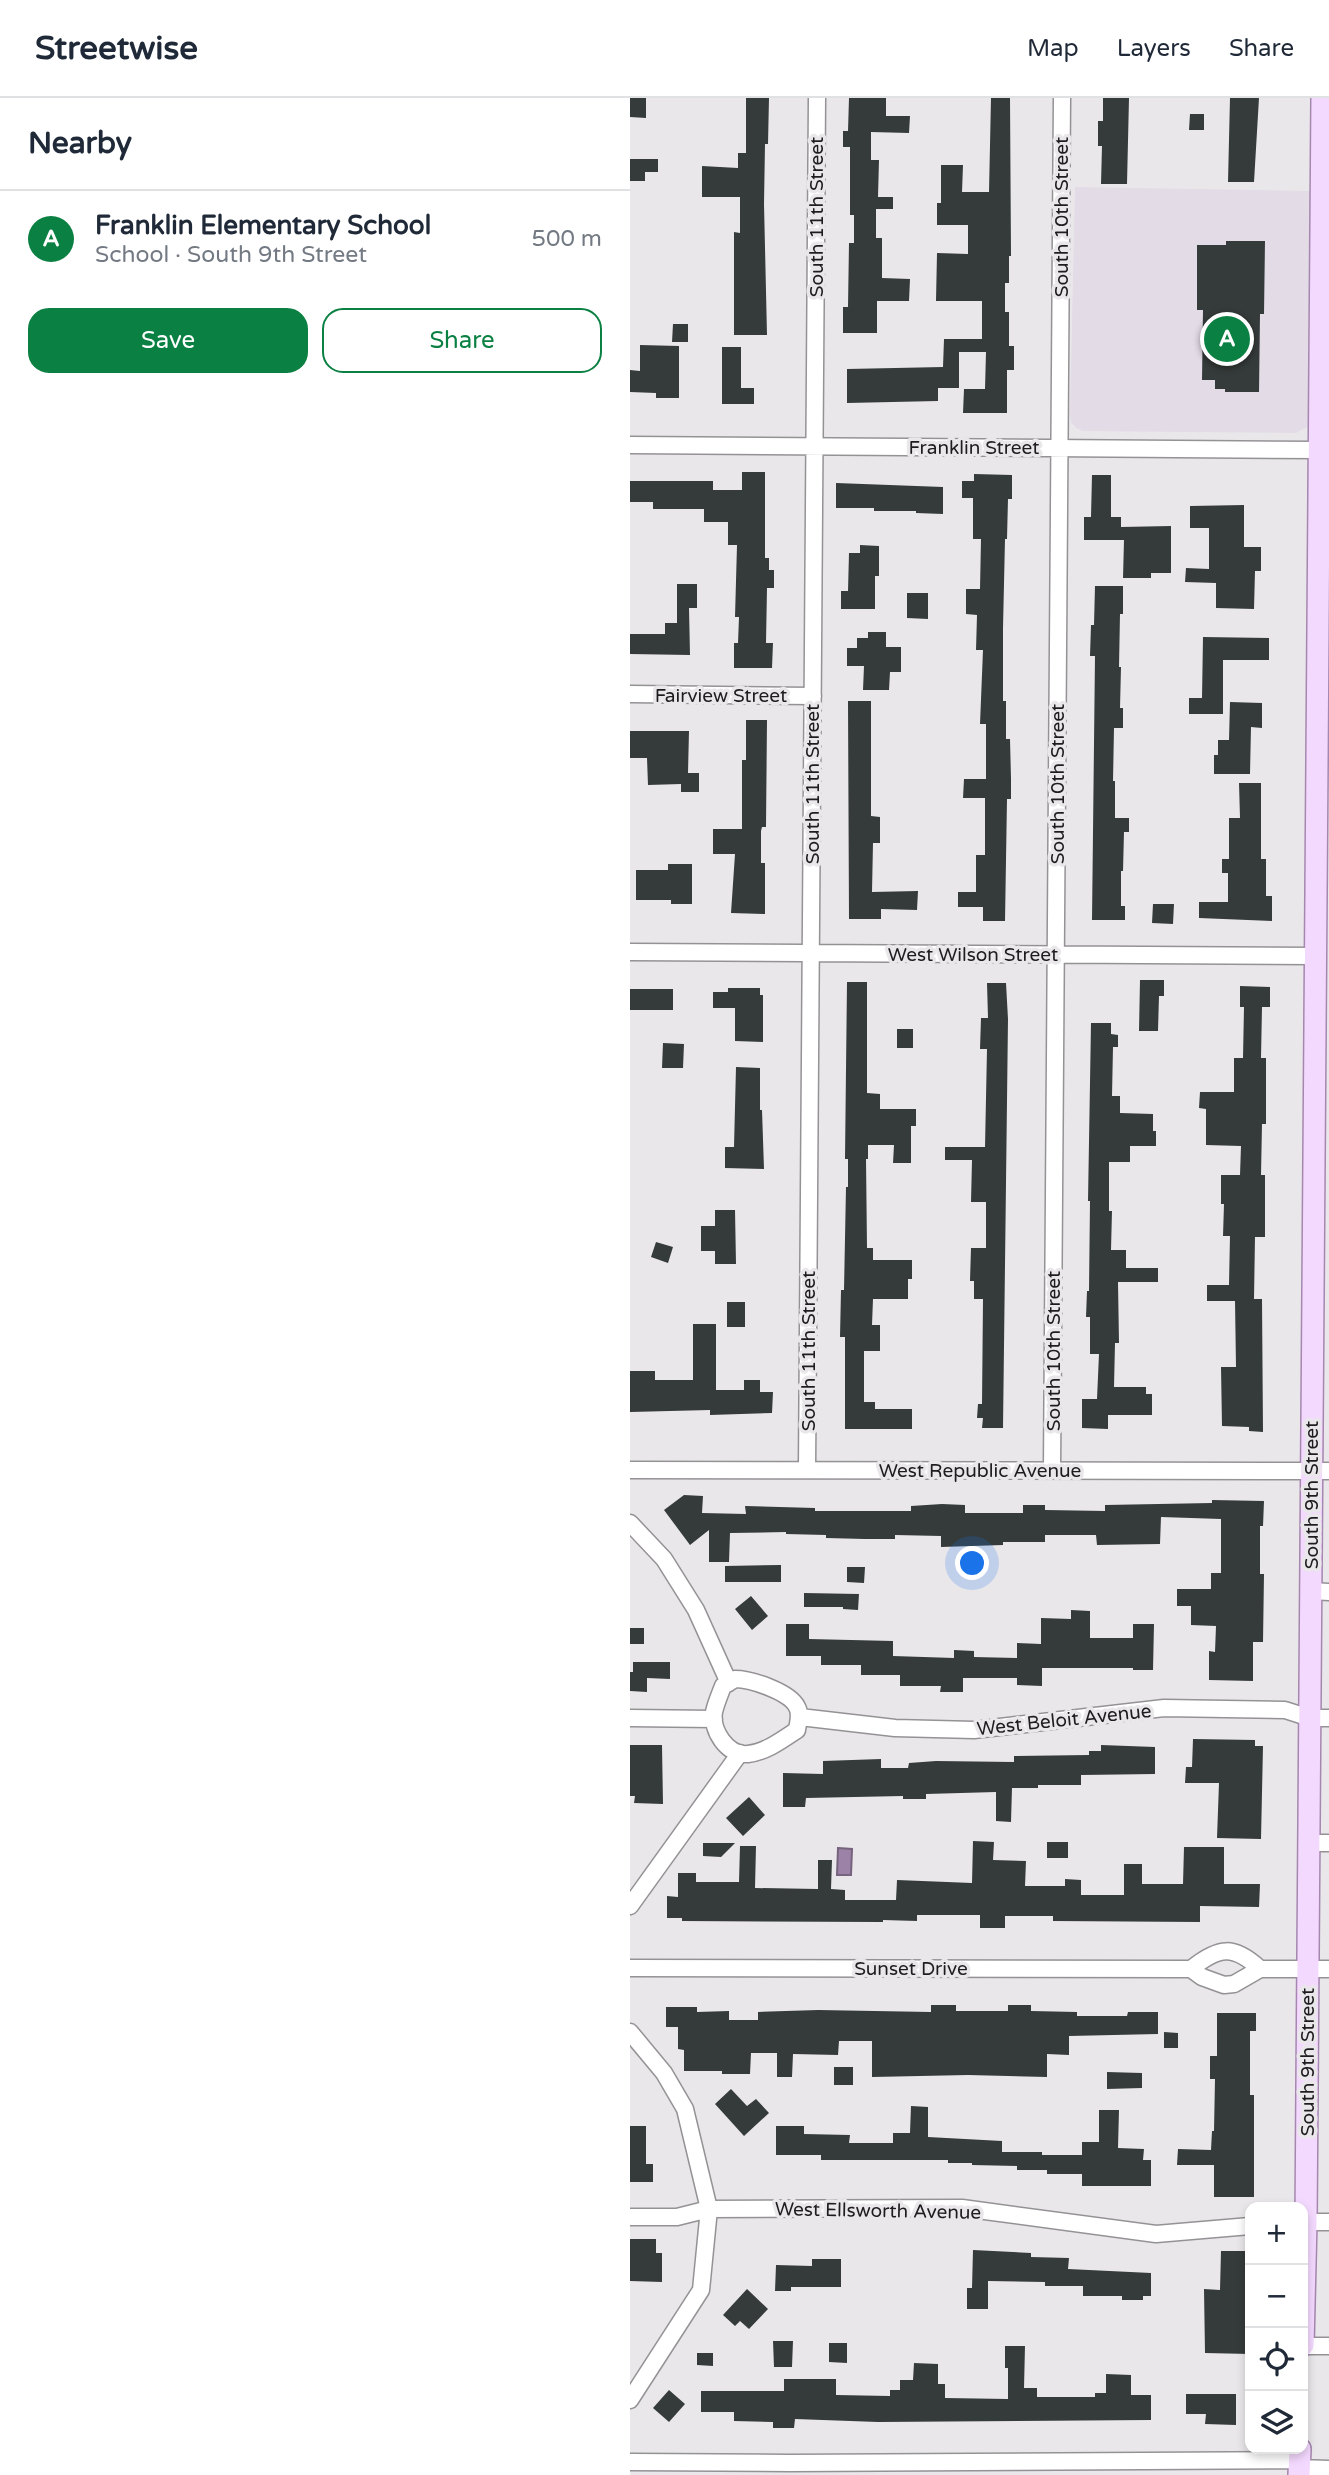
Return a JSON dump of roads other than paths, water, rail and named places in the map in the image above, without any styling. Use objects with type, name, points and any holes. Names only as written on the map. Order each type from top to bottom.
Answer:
[{"type":"main road","name":"South 9th Street","points":[[1305,2202],[1318,1969],[1320,1471],[1315,956],[1323,780],[1319,450],[1324,104]]},
{"type":"main road","name":"South 9th Street","points":[[1303,2328],[1304,2265]]},
{"type":"street","name":"South 11th Street","points":[[807,1470],[817,98]]},
{"type":"street","name":"South 10th Street","points":[[1052,1471],[1062,98]]},
{"type":"street","name":"Franklin Street","points":[[630,445],[1319,450]]},
{"type":"street","name":"Fairview Street","points":[[630,694],[813,696]]},
{"type":"street","name":"West Wilson Street","points":[[630,951],[1315,956]]},
{"type":"street","name":"West Republic Avenue","points":[[630,1470],[1320,1471]]},
{"type":"street","points":[[630,1523],[664,1559],[696,1610],[729,1683]]},
{"type":"street","points":[[735,1679],[749,1679],[787,1696],[797,1705],[800,1717],[797,1730],[772,1746],[748,1754],[729,1748],[720,1738],[714,1718],[723,1686],[735,1679]]},
{"type":"street","name":"West Beloit Avenue","points":[[800,1717],[895,1728],[974,1730],[1164,1708],[1285,1710],[1319,1718]]},
{"type":"street","points":[[630,1718],[714,1718]]},
{"type":"street","points":[[630,1906],[740,1753]]},
{"type":"street","name":"Sunset Drive","points":[[1191,1969],[1203,1959],[1226,1951],[1238,1952],[1260,1969]]},
{"type":"street","name":"Sunset Drive","points":[[630,1968],[1191,1969],[1202,1977],[1224,1985],[1234,1984],[1260,1969],[1318,1969]]},
{"type":"street","points":[[630,2032],[664,2073],[685,2109],[709,2209],[701,2290],[630,2400]]},
{"type":"street","name":"West Ellsworth Avenue","points":[[630,2217],[677,2217],[709,2209],[962,2208],[1156,2234],[1245,2227]]},
{"type":"street","points":[[1308,2222],[1329,2222]]},
{"type":"street","points":[[1308,2346],[1329,2346]]},
{"type":"street","points":[[630,2462],[790,2469],[1300,2463],[1329,2469]]},
{"type":"place","name":"Franklin Elementary School","points":[[1227,339]]}]
